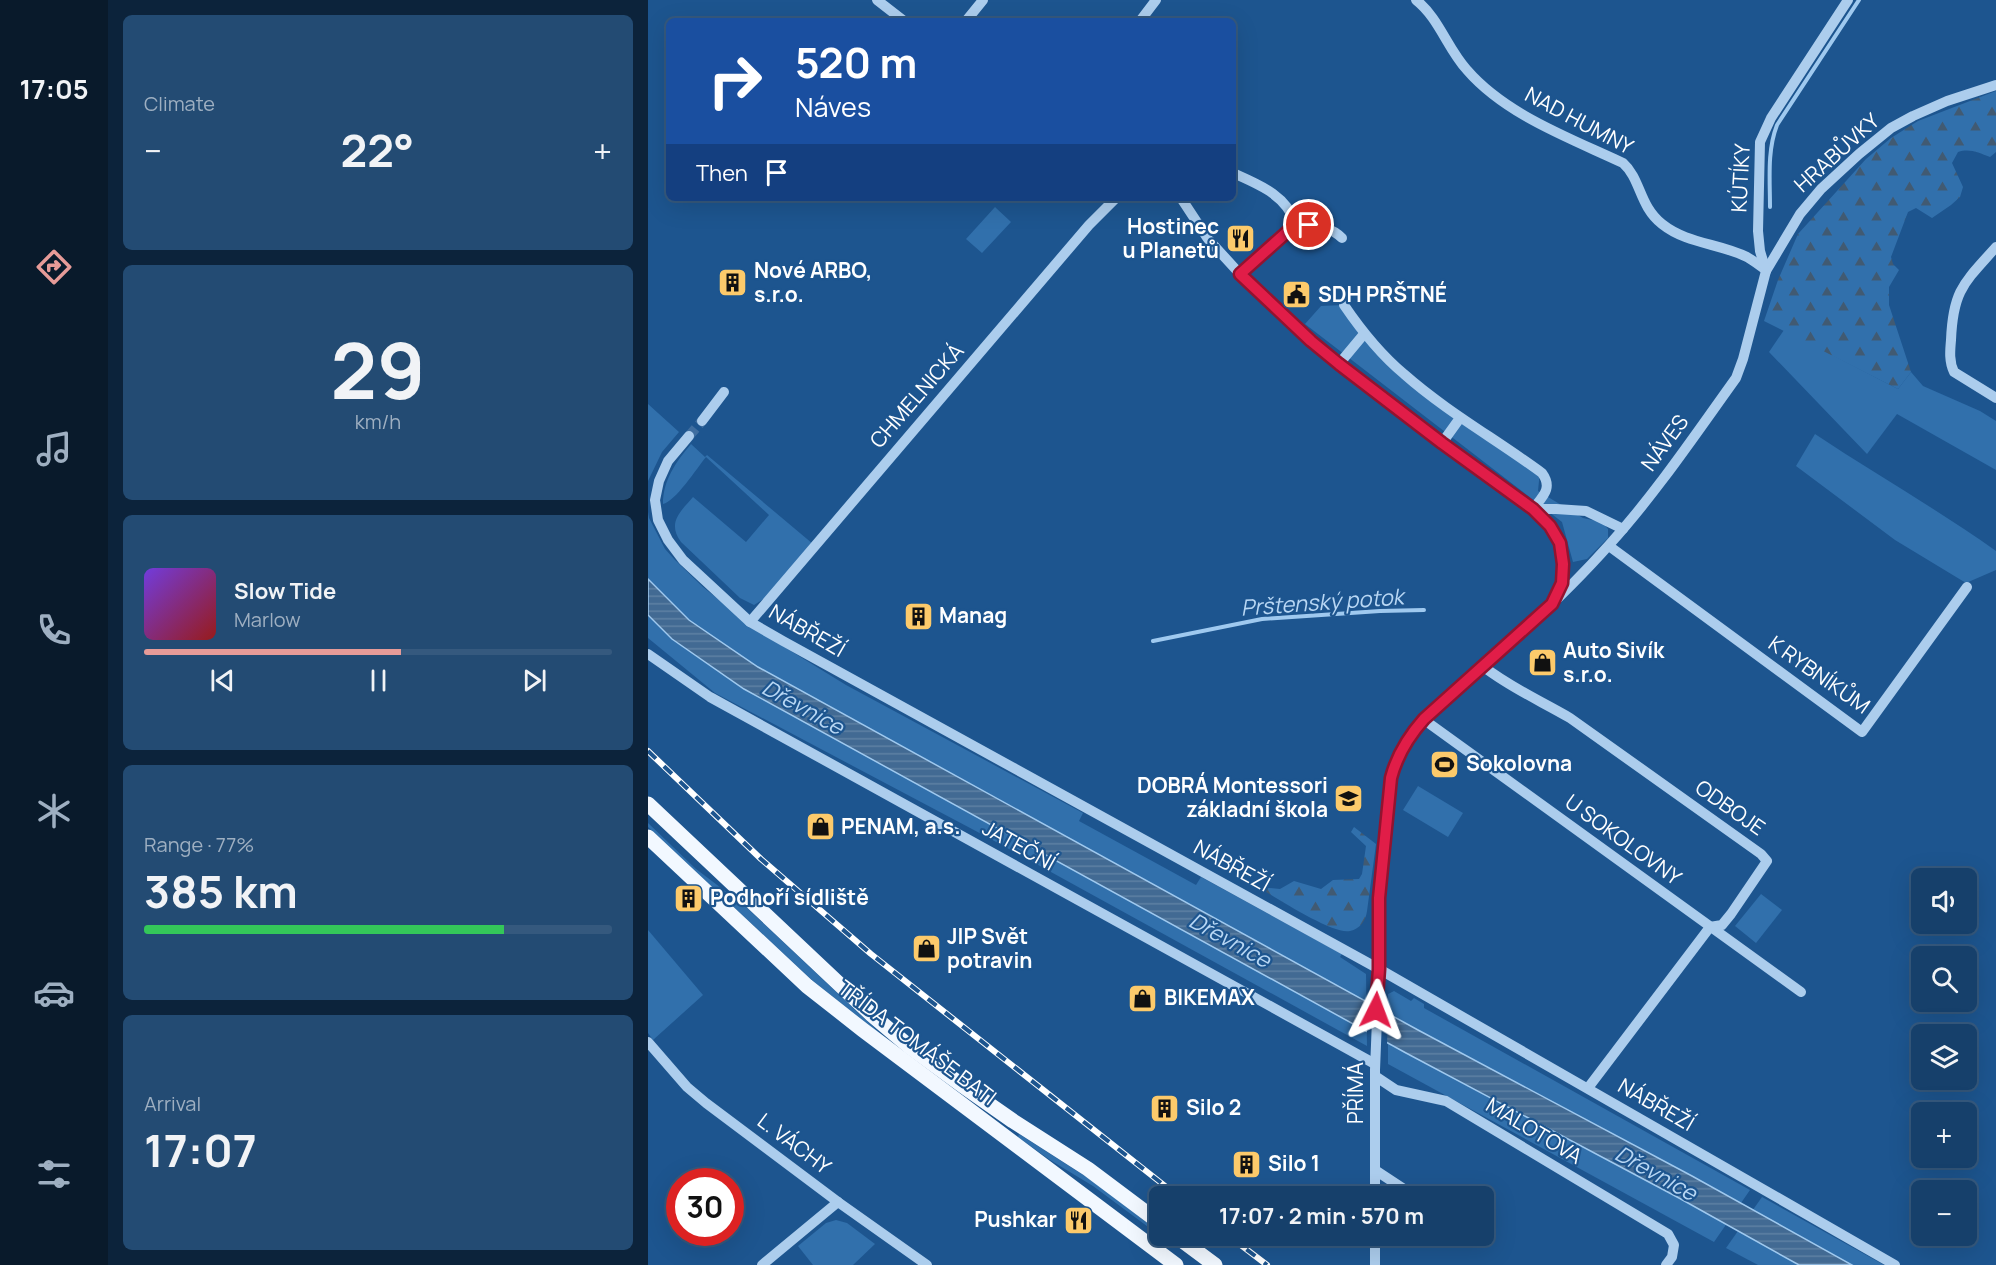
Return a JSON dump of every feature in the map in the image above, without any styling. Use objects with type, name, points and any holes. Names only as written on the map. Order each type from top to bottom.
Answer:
[{"type":"main road","name":"TŘÍDA TOMÁŠE BATI","points":[[648,804],[872,1015],[911,1048],[1012,1121],[1088,1169],[1149,1215]]},
{"type":"main road","name":"TŘÍDA TOMÁŠE BATI","points":[[648,837],[807,986],[1176,1265]]},
{"type":"main road","points":[[1189,1246],[1215,1265]]},
{"type":"street","points":[[877,0],[900,18]]},
{"type":"street","points":[[968,18],[983,0]]},
{"type":"street","points":[[1142,18],[1156,0]]},
{"type":"street","name":"NAD HUMNY","points":[[1416,0],[1427,8],[1457,58],[1477,80],[1538,124],[1623,163],[1631,170],[1646,207],[1662,224],[1692,240],[1747,257],[1766,271]]},
{"type":"street","name":"KÚTÍKY","points":[[1736,378],[1766,271],[1760,251],[1758,231],[1760,142],[1771,118],[1848,0]]},
{"type":"street","name":"HRABŮVKY","points":[[1766,271],[1800,214],[1821,189],[1891,128],[1947,100],[1996,85]]},
{"type":"street","points":[[1236,174],[1277,195],[1288,206],[1296,224]]},
{"type":"street","name":"CHMELNICKÁ","points":[[750,622],[1082,234],[1114,201]]},
{"type":"street","name":"NÁVES","points":[[1183,201],[1208,239],[1240,274],[1311,341],[1442,443],[1533,509],[1550,526],[1560,543],[1563,564],[1562,583],[1552,604]]},
{"type":"street","points":[[1240,274],[1296,224],[1322,227],[1335,231],[1342,238]]},
{"type":"street","points":[[1996,247],[1968,278],[1958,296],[1953,312],[1950,355],[1954,372],[1996,398]]},
{"type":"street","points":[[1344,305],[1364,334],[1403,374],[1460,418],[1542,473],[1547,480],[1547,490],[1533,509]]},
{"type":"street","points":[[1339,364],[1364,334]]},
{"type":"street","name":"NÁVES","points":[[1377,988],[1379,898],[1391,778],[1401,750],[1424,719],[1552,604],[1609,546],[1660,483],[1736,378]]},
{"type":"street","points":[[702,421],[724,392]]},
{"type":"street","points":[[1442,443],[1460,418]]},
{"type":"street","name":"NÁBŘEŽÍ","points":[[689,436],[668,461],[659,481],[655,500],[658,520],[668,540],[683,560],[750,622],[1379,969],[1895,1265]]},
{"type":"street","points":[[1533,509],[1556,508],[1586,511],[1623,529]]},
{"type":"street","name":"K RYBNÍKŮM","points":[[1609,546],[1862,732],[1967,587]]},
{"type":"street","name":"JATEČNÍ","points":[[648,654],[710,697],[1375,1064]]},
{"type":"street","name":"ODBOJE","points":[[1484,667],[1513,688],[1570,718],[1761,854],[1767,861],[1731,914],[1722,925],[1710,927],[1588,1088]]},
{"type":"street","name":"U SOKOLOVNY","points":[[1424,719],[1801,992]]},
{"type":"street","name":"PŘÍMÁ","points":[[1375,1186],[1377,988]]},
{"type":"street","name":"L. VÁCHY","points":[[648,1042],[687,1087],[838,1202],[927,1265]]},
{"type":"street","name":"MALOTOVA","points":[[1375,1076],[1396,1090],[1446,1101],[1668,1234],[1674,1245],[1672,1257],[1666,1265]]},
{"type":"street","points":[[1375,1170],[1399,1186]]},
{"type":"street","points":[[762,1265],[838,1202]]},
{"type":"street","points":[[1375,1246],[1375,1265]]},
{"type":"green space","points":[[1996,91],[1996,152],[1990,157],[1970,151],[1958,152],[1952,163],[1963,187],[1960,197],[1932,218],[1916,208],[1908,212],[1891,257],[1893,264],[1899,270],[1889,287],[1889,305],[1911,372],[1898,389],[1764,321],[1778,280],[1798,234],[1866,159],[1891,138],[1918,121]]},
{"type":"green space","points":[[995,207],[1011,222],[982,253],[966,239]]},
{"type":"green space","points":[[1344,305],[1403,374],[1540,471],[1538,491],[1583,518],[1602,522],[1608,529],[1608,538],[1587,559],[1573,562],[1562,522],[1305,324],[1321,306]]},
{"type":"green space","points":[[1784,330],[1898,389],[1911,372],[1923,386],[1980,411],[1996,421],[1996,470],[1897,414],[1867,454],[1769,352]]},
{"type":"green space","points":[[648,404],[679,432],[662,452],[648,481]]},
{"type":"green space","points":[[1815,434],[1996,551],[1996,570],[1966,583],[1895,540],[1796,466]]},
{"type":"green space","points":[[691,444],[813,544],[767,597],[754,605],[740,598],[681,542],[675,529],[675,523],[693,497],[746,542],[769,515],[706,457],[680,491],[663,504],[665,487],[671,472]]},
{"type":"green space","points":[[648,512],[665,549],[675,560],[703,587],[755,629],[846,685],[1083,813],[1079,821],[1196,885],[1201,877],[1342,954],[1340,957],[1366,974],[1367,1046],[989,838],[715,693],[648,638]]},
{"type":"green space","points":[[1418,786],[1463,813],[1448,837],[1403,810]]},
{"type":"green space","points":[[648,823],[696,869],[745,906],[884,1037],[813,981],[648,827]]},
{"type":"green space","points":[[1354,827],[1376,844],[1366,914],[1364,921],[1357,928],[1342,931],[1331,927],[1258,887],[1280,889],[1294,881],[1321,889],[1333,880],[1359,879],[1362,874],[1366,846],[1351,832]]},
{"type":"green space","points":[[1761,894],[1782,910],[1756,943],[1735,926]]},
{"type":"green space","points":[[648,930],[703,995],[653,1040],[648,1033]]},
{"type":"green space","points":[[1394,991],[1411,1001],[1414,998],[1424,1004],[1424,1008],[1750,1190],[1714,1242],[1388,1064],[1388,994]]},
{"type":"green space","points":[[1019,1134],[1091,1180],[1149,1224],[1149,1228],[1093,1186],[1018,1137]]},
{"type":"green space","points":[[1762,1197],[1884,1265],[1758,1265],[1726,1248]]},
{"type":"green space","points":[[836,1220],[847,1223],[875,1244],[853,1265],[813,1265],[798,1246],[826,1223]]},
{"type":"water","name":"Dřevnice","points":[[648,579],[689,620],[758,667],[1418,1030],[1692,1176],[1852,1265],[1799,1265],[1679,1198],[1406,1053],[744,689],[672,639],[648,615]]},
{"type":"pier","points":[[1367,999],[1388,1010],[1387,1046],[1367,1035]]},
{"type":"waterway","name":"Prštenský potok","points":[[1770,207],[1770,155],[1777,125],[1859,0]]},
{"type":"waterway","name":"Prštenský potok","points":[[1153,641],[1262,619],[1424,610]]},
{"type":"tunnel","points":[[689,436],[702,421]]},
{"type":"railway","points":[[648,751],[761,859],[871,954],[1165,1186]]},
{"type":"railway","points":[[1242,1246],[1267,1265]]},
{"type":"place","name":"Hostinec u Planetů","points":[[1240,239]]},
{"type":"place","name":"Nové ARBO, s.r.o.","points":[[733,283]]},
{"type":"place","name":"SDH PRŠTNÉ","points":[[1297,295]]},
{"type":"place","name":"Manag","points":[[918,616]]},
{"type":"place","name":"Auto Sivík s.r.o.","points":[[1542,663]]},
{"type":"place","name":"Sokolovna","points":[[1445,764]]},
{"type":"place","name":"DOBRÁ Montessori základní škola","points":[[1349,798]]},
{"type":"place","name":"PENAM, a.s.","points":[[820,827]]},
{"type":"place","name":"Podhoří sídliště","points":[[689,898]]},
{"type":"place","name":"JIP Svět potravin","points":[[926,949]]},
{"type":"place","name":"BIKEMAX","points":[[1143,998]]},
{"type":"place","name":"Silo 2","points":[[1165,1108]]},
{"type":"place","name":"Silo 1","points":[[1247,1164]]},
{"type":"place","name":"Pushkar","points":[[1078,1220]]},
{"type":"route","points":[[1309,225],[1296,224],[1240,274],[1311,341],[1339,364],[1533,509],[1556,534],[1560,543],[1563,564],[1562,583],[1552,604],[1424,719],[1406,741],[1395,764],[1391,778],[1379,898],[1379,969],[1376,1010]]}]
